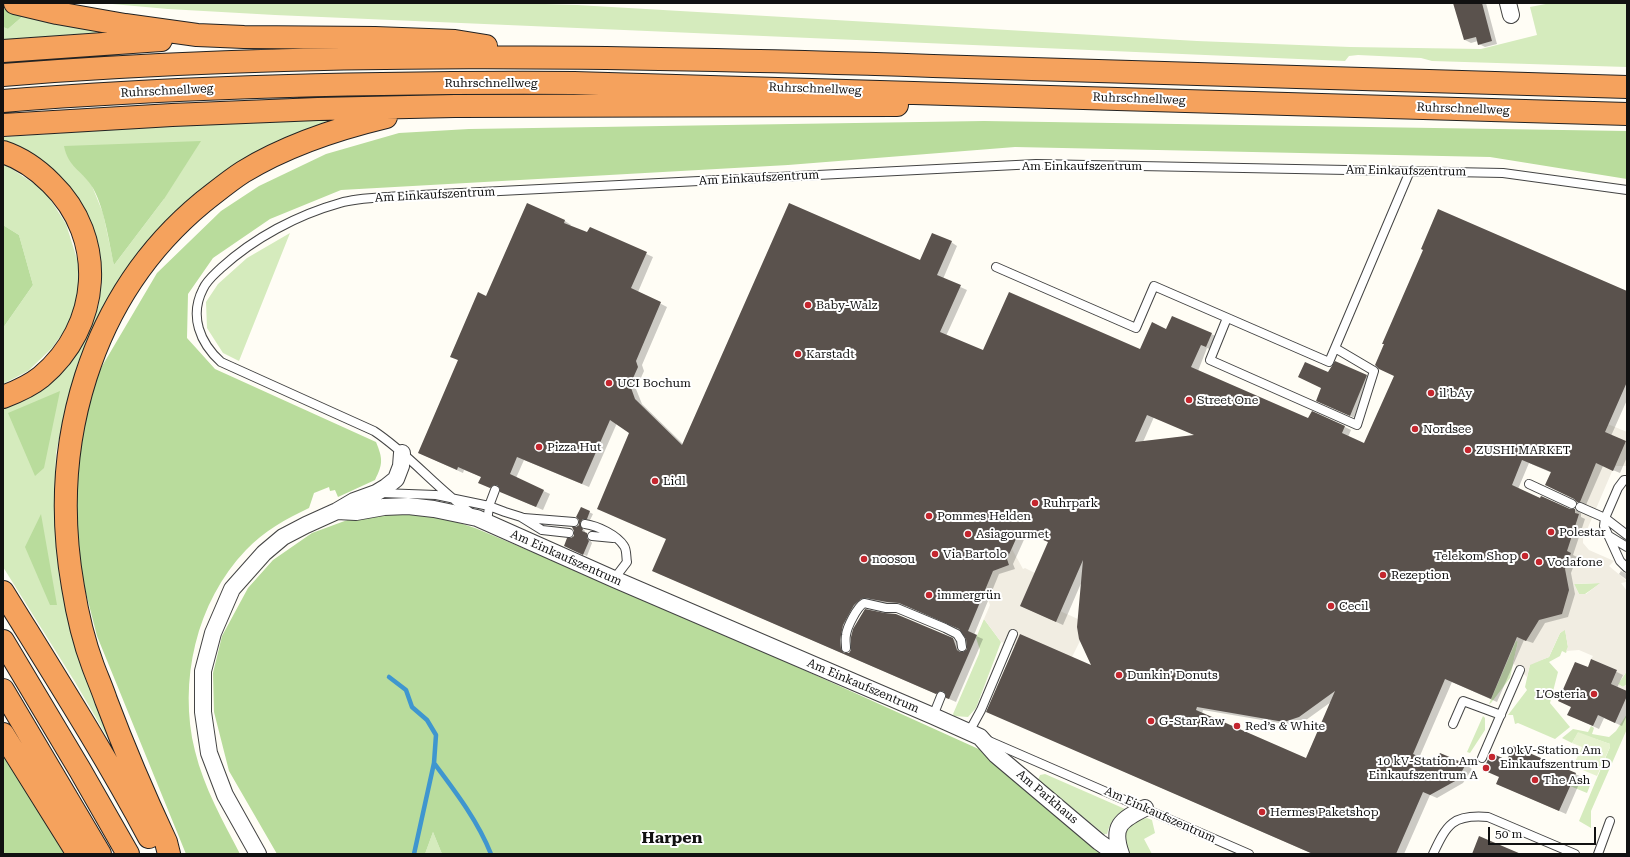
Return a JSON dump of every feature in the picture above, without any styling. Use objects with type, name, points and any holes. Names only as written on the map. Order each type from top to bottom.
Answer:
[{"type":"highway","points":[[15,3],[57,13],[197,35],[455,41],[536,55],[556,56]]},
{"type":"highway","points":[[3,51],[119,42],[244,37]]},
{"type":"highway","points":[[3,75],[102,68],[244,61],[404,57],[556,56],[764,60],[1627,87]]},
{"type":"highway","name":"Ruhrschnellweg","points":[[3,101],[108,94],[263,87],[502,82],[723,86],[1627,114]]},
{"type":"highway","points":[[3,125],[172,115],[455,106],[872,106],[1038,96]]},
{"type":"highway","points":[[170,854],[123,745],[92,665],[77,606],[69,563],[65,518],[68,459],[79,399],[94,352],[115,309],[142,266],[176,227],[221,188],[242,173],[266,159],[320,136],[341,129],[409,112],[455,106]]},
{"type":"highway","points":[[3,152],[28,164],[59,191],[71,207],[81,226],[89,253],[91,272],[90,290],[86,311],[80,326],[66,350],[55,364],[40,378],[3,397]]},
{"type":"highway","points":[[3,592],[129,800],[158,854]]},
{"type":"highway","points":[[3,641],[128,854]]},
{"type":"highway","points":[[3,690],[100,854]]},
{"type":"highway","points":[[3,734],[78,854]]},
{"type":"street","name":"Am Einkaufszentrum","points":[[330,511],[356,512],[384,507],[393,494],[396,479],[401,466],[402,453]]},
{"type":"street","name":"Am Einkaufszentrum","points":[[258,854],[225,795],[210,753],[203,712],[203,671],[213,633],[232,589],[264,553],[283,537],[330,511],[376,493],[393,494],[434,509],[482,520],[614,579],[975,735]]},
{"type":"street","name":"Am Parkhaus","points":[[975,735],[996,755],[1099,842],[1116,854]]},
{"type":"street","points":[[1121,854],[1116,835],[1120,825],[1128,817],[1144,808]]},
{"type":"lane","name":"Am Einkaufszentrum","points":[[482,520],[452,499],[392,442],[374,431],[221,362],[203,342],[198,324],[197,308],[199,299],[203,288],[210,278],[233,258],[281,227],[342,202],[416,195],[1036,164],[1503,173],[1627,190]]},
{"type":"lane","points":[[996,267],[1136,328],[1154,286],[1329,362],[1410,171]]},
{"type":"lane","points":[[1227,318],[1210,360],[1357,425],[1374,371],[1335,348]]},
{"type":"lane","points":[[1627,480],[1624,480],[1618,488],[1605,518],[1604,526],[1620,561],[1627,568]]},
{"type":"lane","points":[[1528,484],[1605,518],[1627,535]]},
{"type":"lane","points":[[482,520],[495,490]]},
{"type":"lane","points":[[393,494],[436,495],[489,506],[521,518],[542,530],[568,533]]},
{"type":"lane","points":[[521,518],[574,522]]},
{"type":"lane","points":[[585,524],[597,527],[616,538],[625,547],[626,562],[614,579]]},
{"type":"lane","points":[[592,536],[616,538]]},
{"type":"lane","points":[[1609,536],[1627,547]]},
{"type":"lane","points":[[846,648],[846,635],[859,605],[864,603],[886,608],[897,608],[945,628],[958,634],[962,647]]},
{"type":"lane","points":[[975,735],[981,710],[1013,634]]},
{"type":"lane","points":[[1482,758],[1520,670]]},
{"type":"lane","points":[[933,716],[941,696]]},
{"type":"lane","points":[[1453,724],[1463,701],[1501,715]]},
{"type":"lane","name":"Am Einkaufszentrum","points":[[975,735],[1249,854]]},
{"type":"lane","points":[[1433,854],[1442,834],[1451,824],[1474,816],[1488,817],[1575,854]]},
{"type":"lane","points":[[1598,854],[1610,821]]},
{"type":"green space","points":[[101,3],[513,3],[577,5],[1197,41],[1350,47],[1481,49],[1537,35],[1530,7],[1551,3],[1627,3],[1627,67],[1432,61],[1421,58],[1358,55],[1349,56],[1345,61],[275,15],[168,9]]},
{"type":"green space","points":[[3,6],[17,11],[119,31],[3,40],[3,27],[8,29],[23,16],[3,8]]},
{"type":"green space","points":[[3,8],[23,16],[8,29],[3,27]]},
{"type":"green space","points":[[344,119],[222,178],[94,327],[79,362],[67,401],[56,453],[54,511],[59,575],[71,625],[133,781],[75,682],[3,567],[3,405],[83,340],[98,308],[102,281],[92,226],[3,142],[3,137],[219,123]],"holes":[[[92,186],[164,199],[114,265],[103,213]]]},
{"type":"green space","points":[[984,121],[1627,131],[1627,179],[1490,157],[1015,147],[788,165],[341,190],[270,219],[213,258],[188,294],[187,338],[215,369],[376,442],[381,457],[381,465],[375,480],[338,497],[335,490],[330,491],[329,487],[314,493],[309,508],[276,526],[260,537],[246,550],[229,571],[215,594],[203,618],[195,644],[190,671],[190,725],[195,751],[203,778],[214,804],[240,854],[186,854],[97,636],[77,558],[74,475],[88,390],[157,273],[221,211],[259,186],[326,154],[399,133],[469,129]]},
{"type":"green space","points":[[201,141],[164,199],[114,265],[106,224],[96,193],[87,180],[68,159],[64,146]]},
{"type":"green space","points":[[3,165],[9,167],[45,191],[66,224],[78,262],[79,293],[67,327],[52,348],[28,371],[3,384],[3,328],[33,285],[19,235],[3,225]]},
{"type":"green space","points":[[3,225],[19,235],[33,285],[3,328]]},
{"type":"green space","points":[[290,233],[239,361],[223,353],[207,328],[206,302],[218,284],[247,258]]},
{"type":"green space","points":[[60,391],[44,468],[35,476],[8,413]]},
{"type":"green space","points":[[403,512],[438,516],[475,528],[676,612],[983,751],[1101,854],[442,854],[433,832],[425,854],[277,854],[229,771],[214,712],[213,673],[222,636],[248,588],[273,560],[312,533],[361,515]]},
{"type":"green space","points":[[41,514],[57,605],[50,605],[25,547]]},
{"type":"green space","points":[[1601,583],[1585,594],[1579,594],[1574,584]]},
{"type":"green space","points":[[984,619],[1001,642],[976,708],[968,717],[954,716],[953,714],[979,654],[980,650],[976,638]]},
{"type":"green space","points":[[1565,629],[1568,647],[1566,653],[1562,651],[1560,656],[1549,662],[1558,672],[1550,703],[1570,727],[1555,739],[1518,723],[1515,724],[1513,715],[1508,715],[1527,690],[1525,687],[1530,664],[1549,657],[1560,633]]},
{"type":"green space","points":[[1516,641],[1518,641],[1510,678],[1489,704]]},
{"type":"green space","points":[[1627,671],[1627,684],[1623,687],[1618,684]]},
{"type":"green space","points":[[1627,714],[1627,729],[1591,811],[1591,828],[1579,821],[1610,744],[1578,733],[1572,743],[1562,738],[1573,729],[1588,732],[1591,726],[1594,728],[1592,734],[1609,737],[1616,731]]},
{"type":"green space","points":[[1483,716],[1485,718],[1485,730],[1470,753],[1467,752]]},
{"type":"green space","points":[[1578,732],[1610,744],[1597,776],[1573,766],[1582,747],[1572,743]]},
{"type":"green space","points":[[3,753],[68,854],[3,854]]},
{"type":"green space","points":[[1045,774],[1125,810],[1115,817],[1107,834],[1104,834],[1038,780],[1040,775]]},
{"type":"green space","points":[[1574,776],[1591,783],[1587,793],[1570,786]]},
{"type":"green space","points":[[1147,818],[1152,820],[1155,833],[1144,839],[1152,854],[1129,854],[1124,845],[1126,827]]},
{"type":"green space","points":[[433,832],[442,854],[425,854]]},
{"type":"shaded area","points":[[1603,422],[1627,432],[1627,466],[1616,466],[1613,469],[1583,539],[1583,543],[1589,550],[1614,561],[1609,566],[1627,581],[1627,584],[1626,582],[1621,583],[1627,591],[1627,671],[1618,684],[1623,687],[1627,684],[1627,691],[1611,684],[1617,670],[1591,659],[1593,656],[1579,650],[1566,651],[1568,647],[1565,630],[1560,633],[1549,657],[1530,665],[1527,677],[1513,663],[1518,642],[1516,641],[1593,456]],"holes":[[[1600,583],[1586,594],[1579,594],[1574,584]]]},
{"type":"shaded area","points":[[1012,549],[1023,569],[1025,568],[1035,573],[1051,607],[1078,619],[1080,641],[1069,663],[1001,642],[984,619],[990,605],[987,597],[983,595],[993,571],[1009,565],[1007,559]]},
{"type":"building","points":[[1453,3],[1482,3],[1492,41],[1478,45],[1476,37],[1464,40]]},
{"type":"building","points":[[527,203],[565,220],[564,223],[587,232],[590,227],[647,252],[631,288],[661,302],[636,361],[638,367],[630,385],[635,399],[682,445],[789,203],[920,260],[932,233],[952,241],[937,275],[961,285],[940,332],[983,350],[1009,292],[1140,349],[1152,322],[1166,329],[1172,316],[1212,333],[1206,347],[1201,345],[1191,367],[1308,418],[1312,411],[1345,426],[1342,433],[1364,443],[1394,376],[1379,369],[1375,365],[1384,344],[1382,344],[1423,250],[1421,249],[1438,209],[1627,291],[1627,382],[1605,432],[1626,441],[1613,471],[1596,463],[1580,502],[1577,502],[1574,499],[1545,485],[1551,472],[1522,460],[1512,485],[1540,498],[1541,496],[1570,509],[1575,509],[1575,513],[1579,514],[1567,551],[1571,553],[1565,569],[1569,590],[1562,614],[1539,620],[1526,641],[1517,637],[1491,699],[1445,679],[1413,754],[1435,764],[1440,753],[1466,764],[1457,780],[1430,795],[1423,792],[1396,854],[1313,854],[986,712],[1020,634],[1091,665],[1079,639],[1077,627],[1083,560],[1056,622],[1020,606],[1048,542],[1020,530],[1007,559],[1009,565],[993,571],[968,631],[977,635],[949,699],[946,698],[943,691],[936,694],[652,571],[666,539],[597,509],[629,433],[610,420],[582,484],[517,457],[510,474],[544,490],[536,507],[500,492],[497,485],[490,488],[478,483],[481,477],[458,467],[457,470],[418,453],[458,360],[450,357],[478,292],[486,296]],"holes":[[[1147,415],[1194,435],[1135,442]],[[865,598],[899,603],[959,629],[966,639],[967,649],[960,652],[957,650],[953,638],[896,614],[865,609],[853,629],[851,637],[851,650],[849,653],[844,653],[841,649],[840,640],[843,625],[854,605],[861,599]],[[1335,691],[1306,758],[1196,710],[1197,707],[1284,722],[1299,717]]]},
{"type":"building","points":[[1335,361],[1367,375],[1350,416],[1316,401],[1321,388],[1298,377],[1305,362],[1328,372]]},
{"type":"building","points":[[581,507],[590,511],[587,519],[583,519],[580,523],[583,529],[582,531],[587,533],[587,538],[589,541],[583,555],[564,546],[567,538],[574,536],[572,527],[579,525],[579,520],[576,517]]},
{"type":"building","name":"L'Osteria","points":[[1591,659],[1617,670],[1611,684],[1627,691],[1627,696],[1615,723],[1598,715],[1593,726],[1567,715],[1571,707],[1558,701],[1575,662],[1588,667]]},
{"type":"building","name":"The Ash","points":[[1513,746],[1576,773],[1559,811],[1496,784],[1499,777],[1483,770],[1491,753],[1507,760]]},
{"type":"building","points":[[1479,836],[1521,854],[1472,854]]},
{"type":"waterway","points":[[389,677],[406,690],[412,707],[427,720],[436,735],[434,763],[414,854]]},
{"type":"waterway","points":[[434,763],[473,818],[491,854]]},
{"type":"place","name":"Baby-Walz","points":[[808,305]]},
{"type":"place","name":"Karstadt","points":[[798,354]]},
{"type":"place","name":"UCI Bochum","points":[[609,383]]},
{"type":"place","name":"il’bAy","points":[[1431,393]]},
{"type":"place","name":"Street One","points":[[1189,400]]},
{"type":"place","name":"Nordsee","points":[[1415,429]]},
{"type":"place","name":"Pizza Hut","points":[[539,447]]},
{"type":"place","name":"ZUSHI MARKET","points":[[1468,450]]},
{"type":"place","name":"Lidl","points":[[655,481]]},
{"type":"place","name":"Ruhrpark","points":[[1035,503]]},
{"type":"place","name":"Pommes Helden","points":[[929,516]]},
{"type":"place","name":"Polestar","points":[[1551,532]]},
{"type":"place","name":"Asiagourmet","points":[[968,534]]},
{"type":"place","name":"Via Bartolo","points":[[935,554]]},
{"type":"place","name":"Telekom Shop","points":[[1525,556]]},
{"type":"place","name":"noosou","points":[[864,559]]},
{"type":"place","name":"Vodafone","points":[[1539,562]]},
{"type":"place","name":"Rezeption","points":[[1383,575]]},
{"type":"place","name":"immergrün","points":[[929,595]]},
{"type":"place","name":"Cecil","points":[[1331,606]]},
{"type":"place","name":"Dunkin' Donuts","points":[[1119,675]]},
{"type":"place","name":"L'Osteria","points":[[1594,694]]},
{"type":"place","name":"G-Star Raw","points":[[1151,721]]},
{"type":"place","name":"Red’s & White","points":[[1237,726]]},
{"type":"place","name":"10 kV-Station Am Einkaufszentrum D","points":[[1492,757]]},
{"type":"place","name":"10 kV-Station Am Einkaufszentrum A","points":[[1486,768]]},
{"type":"place","name":"The Ash","points":[[1535,780]]},
{"type":"place","name":"Hermes Paketshop","points":[[1262,812]]},
{"type":"district","name":"Harpen","points":[[672,838]]}]
